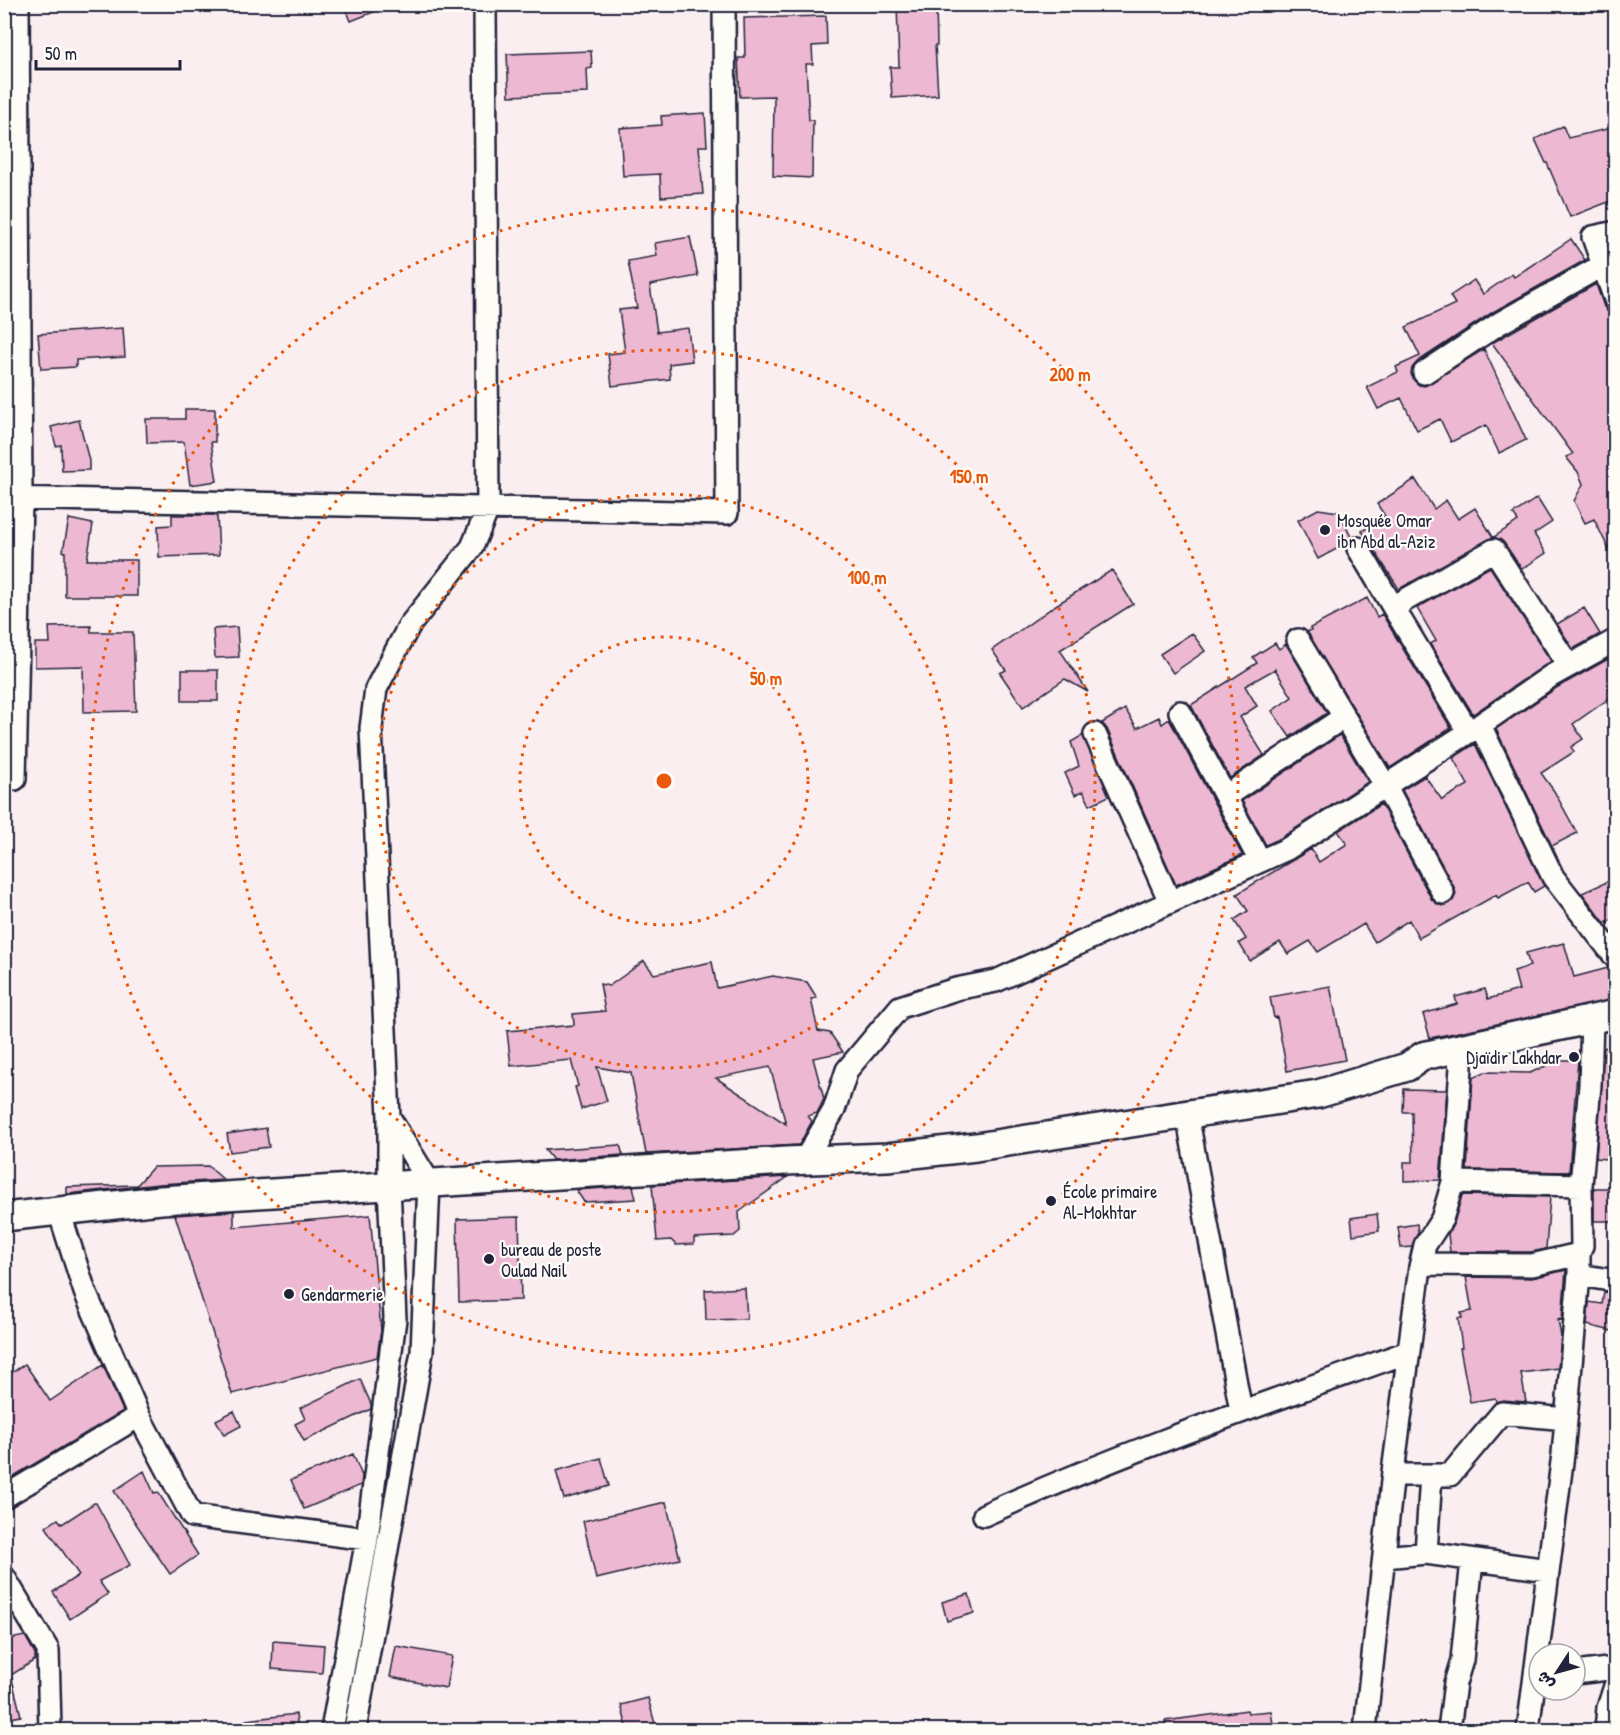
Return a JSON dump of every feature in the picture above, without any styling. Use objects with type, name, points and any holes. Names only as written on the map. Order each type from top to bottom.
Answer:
[{"type":"main road","points":[[4,1217],[161,1200],[429,1182],[887,1157],[976,1147],[1318,1094],[1407,1067],[1426,1071],[1457,1058],[1604,1026]]},
{"type":"street","points":[[15,779],[12,210],[18,4]]},
{"type":"street","points":[[332,1731],[367,1539],[395,1318],[389,1186],[389,1117],[371,729],[376,688],[409,626],[472,547],[488,509],[485,4]]},
{"type":"street","points":[[13,498],[727,513],[724,4]]},
{"type":"street","points":[[1616,232],[1593,237],[1616,302]]},
{"type":"street","points":[[1424,373],[1500,323],[1603,265]]},
{"type":"street","points":[[1358,548],[1393,607],[1474,728],[1553,877],[1616,958]]},
{"type":"street","points":[[1393,607],[1494,550],[1569,666]]},
{"type":"street","points":[[1298,640],[1385,785],[1443,893]]},
{"type":"street","points":[[804,1161],[834,1110],[847,1070],[900,1007],[956,989],[996,981],[1287,849],[1569,666],[1616,640]]},
{"type":"street","points":[[1180,712],[1260,861]]},
{"type":"street","points":[[1226,796],[1344,717]]},
{"type":"street","points":[[1095,734],[1170,902]]},
{"type":"street","points":[[1540,1642],[1566,1419],[1582,1246],[1581,1185],[1590,1084],[1604,1026]]},
{"type":"street","points":[[1365,1731],[1393,1475],[1420,1264],[1425,1245],[1442,1219],[1453,1182],[1457,1058]]},
{"type":"street","points":[[1187,1114],[1241,1411]]},
{"type":"street","points":[[355,1731],[422,1352],[429,1182],[389,1117]]},
{"type":"street","points":[[1453,1182],[1581,1185]]},
{"type":"street","points":[[59,1211],[86,1292],[139,1416],[192,1516],[367,1539]]},
{"type":"street","points":[[1420,1264],[1579,1265],[1616,1281]]},
{"type":"street","points":[[984,1515],[1050,1485],[1241,1411],[1408,1352]]},
{"type":"street","points":[[1393,1475],[1450,1475],[1502,1413],[1566,1419]]},
{"type":"street","points":[[4,1497],[139,1416]]},
{"type":"street","points":[[1426,1553],[1431,1475]]},
{"type":"street","points":[[1384,1557],[1426,1553],[1548,1570]]},
{"type":"street","points":[[1449,1731],[1455,1683],[1462,1660],[1472,1560]]},
{"type":"street","points":[[4,1577],[48,1650],[51,1731]]},
{"type":"street","points":[[1587,1672],[1616,1668]]},
{"type":"street","points":[[1606,1731],[1608,1708],[1616,1683]]},
{"type":"street","points":[[1527,1731],[1532,1702]]},
{"type":"building","points":[[344,4],[391,4],[391,5],[351,21]]},
{"type":"building","points":[[897,4],[936,4],[937,45],[935,45],[938,95],[892,98],[890,67],[899,67]]},
{"type":"building","points":[[826,16],[827,45],[812,46],[813,64],[806,64],[809,120],[813,120],[812,178],[773,176],[774,96],[740,97],[738,58],[745,58],[744,18]]},
{"type":"building","points":[[591,51],[592,68],[587,69],[588,93],[509,96],[507,54]]},
{"type":"building","points":[[705,113],[707,146],[699,146],[703,194],[661,197],[660,174],[623,176],[620,128],[662,125],[661,116]]},
{"type":"building","points":[[1563,126],[1568,138],[1616,127],[1616,199],[1570,217],[1535,139]]},
{"type":"building","points":[[690,237],[698,276],[650,285],[657,332],[688,328],[692,361],[669,364],[670,379],[612,386],[608,354],[625,352],[619,310],[637,308],[628,261],[657,256],[655,243]]},
{"type":"building","points":[[1571,239],[1585,260],[1587,259],[1493,312],[1417,362],[1412,368],[1411,374],[1414,380],[1419,385],[1425,386],[1484,349],[1526,440],[1499,453],[1486,425],[1451,442],[1440,419],[1417,430],[1401,398],[1378,409],[1367,387],[1398,372],[1396,367],[1420,356],[1406,327],[1455,304],[1450,296],[1474,280],[1483,294],[1512,274],[1514,277]]},
{"type":"building","points":[[1596,284],[1604,307],[1608,312],[1616,314],[1616,564],[1594,519],[1585,523],[1574,501],[1583,484],[1578,472],[1566,457],[1573,454],[1492,343]]},
{"type":"building","points":[[123,328],[125,357],[76,360],[76,367],[41,369],[38,334]]},
{"type":"building","points":[[185,409],[215,409],[215,442],[211,442],[217,481],[190,485],[184,442],[147,443],[146,419],[185,419]]},
{"type":"building","points":[[79,420],[89,470],[62,471],[61,445],[56,446],[51,427]]},
{"type":"building","points":[[1415,479],[1434,509],[1446,500],[1458,519],[1475,508],[1493,537],[1399,589],[1362,531],[1385,516],[1377,504]]},
{"type":"building","points":[[1537,498],[1552,522],[1534,534],[1546,553],[1522,569],[1504,543],[1494,537],[1518,521],[1513,514]]},
{"type":"building","name":"Mosquée Omar ibn Abd al-Aziz","points":[[1318,509],[1339,512],[1351,537],[1346,544],[1318,559],[1298,520]]},
{"type":"building","points":[[172,515],[217,515],[219,555],[159,557],[158,526],[172,525]]},
{"type":"building","points":[[69,519],[93,524],[87,560],[137,560],[137,596],[65,596],[65,552],[63,551]]},
{"type":"building","points":[[1490,567],[1551,661],[1473,714],[1430,644],[1436,641],[1417,608]]},
{"type":"building","points":[[1112,570],[1133,604],[1060,650],[1088,692],[1065,679],[1023,707],[1000,673],[1006,670],[992,650],[1056,605]]},
{"type":"building","points":[[1367,598],[1377,617],[1382,614],[1451,728],[1390,768],[1307,632],[1311,630],[1310,628]]},
{"type":"building","points":[[1584,608],[1600,634],[1573,649],[1557,624]]},
{"type":"building","points":[[91,626],[91,632],[133,632],[136,711],[84,712],[83,666],[35,667],[35,643],[50,643],[49,627]]},
{"type":"building","points":[[237,627],[239,657],[215,658],[213,629]]},
{"type":"building","points":[[1192,633],[1205,651],[1173,673],[1160,654]]},
{"type":"building","points":[[1275,643],[1279,649],[1286,644],[1327,713],[1290,737],[1272,711],[1292,697],[1275,669],[1245,686],[1257,706],[1240,717],[1264,755],[1230,778],[1191,705],[1257,663],[1253,657]]},
{"type":"building","points":[[1610,658],[1616,665],[1616,683],[1609,688],[1614,695],[1573,724],[1583,739],[1571,747],[1574,752],[1541,773],[1554,791],[1577,833],[1552,846],[1496,729],[1558,687]]},
{"type":"building","points":[[182,670],[218,670],[218,701],[182,701]]},
{"type":"building","points":[[1125,709],[1137,728],[1159,717],[1162,724],[1169,719],[1242,855],[1176,885],[1107,729],[1102,723]]},
{"type":"building","points":[[1083,735],[1109,796],[1090,805],[1083,791],[1075,795],[1065,773],[1079,766],[1071,742]]},
{"type":"building","points":[[1340,735],[1368,782],[1281,838],[1266,845],[1242,801]]},
{"type":"building","points":[[1475,744],[1544,886],[1534,892],[1528,882],[1498,898],[1496,895],[1419,938],[1409,920],[1375,942],[1364,924],[1318,952],[1310,941],[1288,954],[1280,942],[1250,961],[1239,943],[1246,939],[1234,920],[1248,911],[1237,894],[1311,849],[1319,862],[1347,844],[1338,831],[1381,804],[1432,900],[1442,906],[1453,900],[1456,894],[1454,887],[1402,790],[1425,776],[1442,800],[1468,785],[1453,758]]},
{"type":"building","points":[[1616,878],[1616,918],[1605,923],[1582,893]]},
{"type":"building","points":[[1564,943],[1574,977],[1608,968],[1616,970],[1616,999],[1430,1038],[1423,1014],[1457,1004],[1455,997],[1485,989],[1488,999],[1519,990],[1514,971],[1530,966],[1526,953]]},
{"type":"building","points":[[644,961],[654,974],[712,962],[717,988],[773,976],[807,982],[817,998],[811,999],[818,1031],[830,1033],[843,1052],[813,1058],[824,1099],[817,1113],[808,1116],[812,1121],[799,1145],[646,1154],[631,1073],[597,1067],[607,1101],[581,1109],[571,1060],[511,1066],[507,1031],[574,1025],[573,1014],[605,1011],[600,984],[609,986]],"holes":[[[770,1067],[786,1124],[716,1078]]]},
{"type":"building","points":[[1330,986],[1345,1060],[1287,1071],[1277,1017],[1274,1018],[1270,997]]},
{"type":"building","points":[[1616,1043],[1616,1160],[1596,1158],[1604,1048]]},
{"type":"building","points":[[1559,1060],[1578,1060],[1569,1172],[1467,1170],[1473,1077],[1485,1072],[1530,1073]]},
{"type":"building","points":[[1404,1089],[1447,1090],[1440,1180],[1404,1181],[1404,1162],[1413,1162],[1412,1112],[1403,1112]]},
{"type":"building","points":[[266,1128],[269,1147],[230,1152],[227,1134]]},
{"type":"building","points":[[620,1145],[623,1155],[553,1160],[545,1150]]},
{"type":"building","points":[[208,1166],[224,1180],[67,1194],[67,1187],[137,1185],[153,1167]]},
{"type":"building","points":[[788,1177],[739,1212],[740,1231],[734,1236],[694,1238],[694,1244],[676,1245],[671,1240],[657,1241],[652,1185]]},
{"type":"building","points":[[633,1186],[636,1199],[584,1202],[576,1190]]},
{"type":"building","points":[[1594,1188],[1616,1188],[1616,1221],[1594,1221]]},
{"type":"building","points":[[1462,1195],[1550,1197],[1546,1249],[1531,1252],[1450,1252],[1448,1234],[1454,1223]]},
{"type":"building","name":"Gendarmerie","points":[[234,1211],[234,1227],[370,1215],[381,1330],[377,1357],[232,1394],[175,1215]]},
{"type":"building","points":[[1377,1214],[1379,1231],[1353,1235],[1351,1218]]},
{"type":"building","name":"bureau de poste Oulad Nail","points":[[519,1217],[521,1300],[459,1302],[457,1219]]},
{"type":"building","points":[[1417,1224],[1418,1232],[1412,1247],[1401,1248],[1398,1227]]},
{"type":"building","points":[[1566,1270],[1562,1320],[1558,1319],[1561,1337],[1558,1368],[1521,1373],[1526,1402],[1503,1400],[1496,1402],[1495,1398],[1470,1402],[1460,1348],[1462,1348],[1458,1318],[1462,1318],[1461,1313],[1472,1311],[1466,1277],[1532,1278]]},
{"type":"building","points":[[745,1288],[747,1319],[706,1320],[705,1290]]},
{"type":"building","points":[[1604,1292],[1616,1294],[1616,1332],[1587,1325],[1589,1302],[1602,1304]]},
{"type":"building","points":[[25,1364],[50,1401],[103,1365],[123,1411],[4,1482],[4,1378]]},
{"type":"building","points":[[360,1379],[371,1409],[304,1441],[295,1424],[305,1419],[300,1408]]},
{"type":"building","points":[[234,1411],[241,1426],[224,1435],[216,1420]]},
{"type":"building","points":[[353,1454],[362,1476],[361,1485],[304,1509],[291,1480]]},
{"type":"building","points":[[601,1458],[609,1486],[564,1499],[556,1471]]},
{"type":"building","points":[[144,1471],[154,1493],[158,1492],[198,1555],[170,1574],[114,1491]]},
{"type":"building","points":[[666,1502],[680,1559],[596,1579],[583,1521]]},
{"type":"building","points":[[94,1503],[130,1565],[99,1581],[108,1594],[70,1619],[53,1592],[79,1575],[46,1527],[58,1519],[62,1524]]},
{"type":"building","points":[[969,1594],[974,1613],[947,1621],[942,1602]]},
{"type":"building","points":[[25,1636],[35,1654],[35,1660],[11,1675],[21,1716],[4,1719],[4,1640]]},
{"type":"building","points":[[273,1641],[324,1645],[322,1673],[272,1669]]},
{"type":"building","points":[[396,1646],[452,1656],[446,1688],[390,1677]]},
{"type":"building","points":[[648,1698],[655,1724],[628,1731],[621,1705]]},
{"type":"building","points":[[1247,1710],[1248,1713],[1271,1711],[1274,1731],[1166,1731],[1165,1721]]},
{"type":"building","points":[[296,1714],[298,1731],[246,1731],[246,1720]]},
{"type":"place","name":"Mosquée Omar ibn Abd al-Aziz","points":[[1325,530]]},
{"type":"place","name":"Djaïdir Lakhdar","points":[[1574,1057]]},
{"type":"place","name":"École primaire Al-Mokhtar","points":[[1051,1201]]},
{"type":"place","name":"bureau de poste Oulad Nail","points":[[489,1259]]},
{"type":"place","name":"Gendarmerie","points":[[289,1294]]}]
